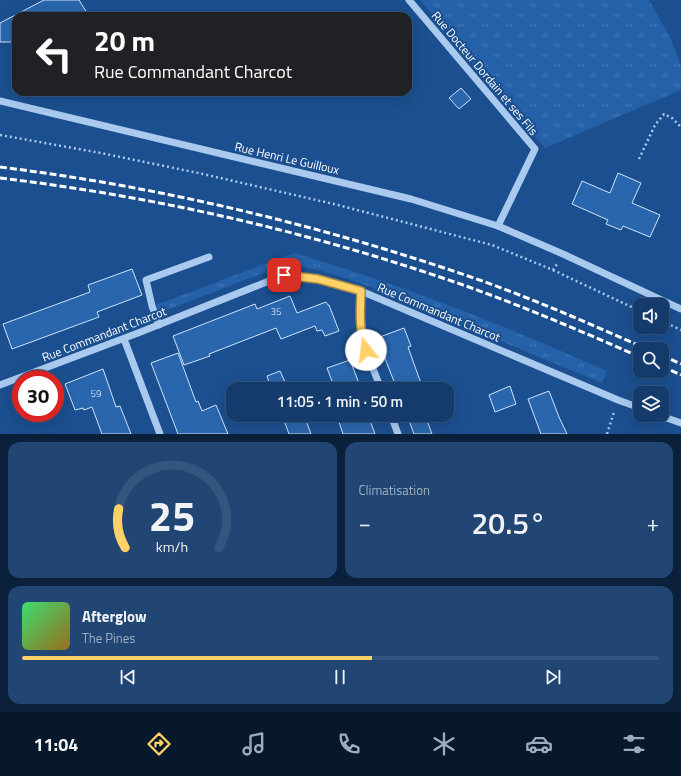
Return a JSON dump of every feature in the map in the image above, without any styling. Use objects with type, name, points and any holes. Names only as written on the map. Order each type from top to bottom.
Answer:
[{"type":"street","name":"Rue Docteur Dordain et ses Fils","points":[[409,0],[535,149],[498,226]]},
{"type":"street","name":"Rue Henri Le Guilloux","points":[[0,101],[411,199],[498,226],[563,254],[681,309]]},
{"type":"street","points":[[159,325],[152,306],[146,280],[208,257]]},
{"type":"street","name":"Rue Commandant Charcot","points":[[0,385],[124,339],[284,275],[318,279],[361,291],[633,405]]},
{"type":"street","points":[[361,291],[361,338],[378,382]]},
{"type":"street","points":[[124,339],[160,434]]},
{"type":"street","points":[[669,419],[681,424]]},
{"type":"street","points":[[394,422],[398,434]]},
{"type":"path","points":[[639,159],[655,125],[664,114],[672,118],[681,127]]},
{"type":"path","points":[[0,135],[101,153],[203,174],[338,205],[492,245],[553,270],[633,308]]},
{"type":"path","points":[[553,270],[563,254]]},
{"type":"path","points":[[669,324],[681,330]]},
{"type":"path","points":[[607,434],[618,400]]},
{"type":"green space","points":[[420,0],[649,0],[671,39],[681,66],[681,90],[545,148]]},
{"type":"green space","points":[[294,253],[413,292],[491,322],[607,371],[602,383],[355,281],[334,274],[295,266],[279,267],[159,313],[156,305]]},
{"type":"building","points":[[44,0],[79,0],[86,12],[21,12]]},
{"type":"building","points":[[12,17],[12,42],[0,42],[0,23]]},
{"type":"building","points":[[461,88],[471,99],[459,109],[449,98]]},
{"type":"building","points":[[618,173],[641,183],[632,203],[660,215],[650,237],[623,226],[621,230],[606,224],[608,220],[572,204],[582,181],[610,193]]},
{"type":"building","points":[[132,269],[142,295],[97,312],[99,317],[12,349],[3,324],[90,292],[88,285]]},
{"type":"building","points":[[290,296],[297,313],[326,302],[329,305],[339,331],[325,336],[322,330],[317,331],[315,326],[281,339],[276,328],[209,354],[210,356],[184,365],[173,336],[255,304],[257,309]]},
{"type":"building","points":[[404,328],[411,346],[408,347],[420,382],[394,382],[377,338]]},
{"type":"building","points":[[178,353],[196,402],[198,401],[202,411],[216,405],[228,434],[178,434],[151,363]]},
{"type":"building","points":[[350,360],[358,382],[332,382],[327,368]]},
{"type":"building","points":[[103,369],[116,407],[120,406],[131,434],[102,434],[92,407],[84,410],[83,408],[75,410],[65,384]]},
{"type":"building","points":[[280,371],[285,382],[269,382],[267,376]]},
{"type":"building","points":[[510,386],[516,404],[495,412],[489,395]]},
{"type":"building","points":[[549,391],[567,434],[541,434],[528,399]]},
{"type":"building","points":[[285,422],[307,422],[311,434],[289,434]]},
{"type":"building","points":[[339,422],[371,422],[375,434],[343,434]]},
{"type":"building","points":[[410,422],[428,422],[432,434],[414,434]]},
{"type":"railway","points":[[0,167],[60,175],[178,197],[295,224],[353,240],[411,257],[491,284],[633,343]]},
{"type":"railway","points":[[0,178],[119,195],[236,219],[352,249],[488,294],[554,320],[633,354]]},
{"type":"railway","points":[[669,358],[681,364]]},
{"type":"railway","points":[[669,369],[681,375]]},
{"type":"route","points":[[284,275],[318,279],[361,291],[361,338],[366,350]]}]
